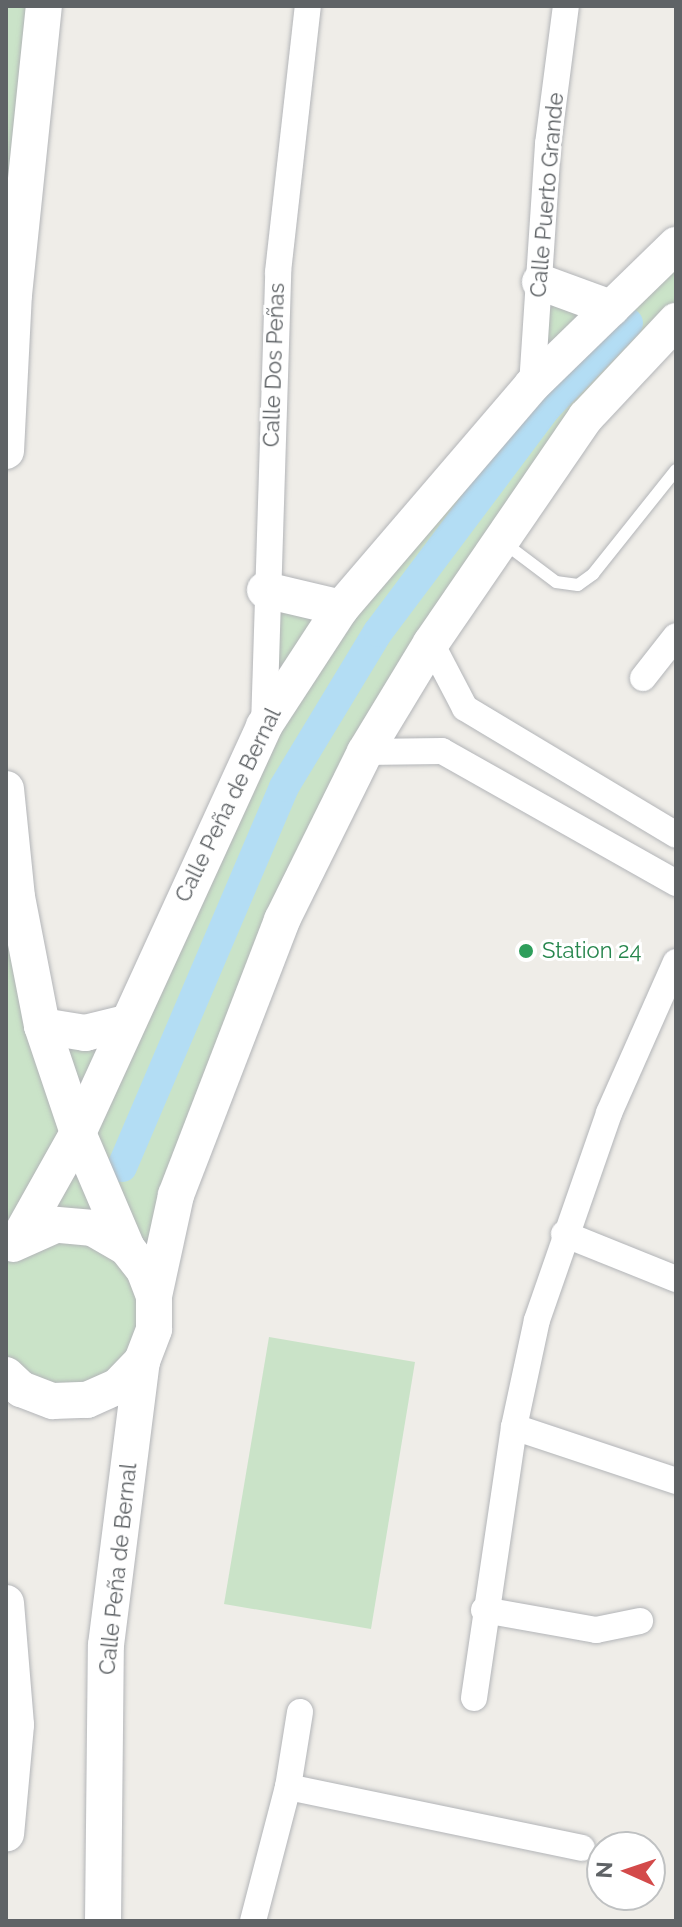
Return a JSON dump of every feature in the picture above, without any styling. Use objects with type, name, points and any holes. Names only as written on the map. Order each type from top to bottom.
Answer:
[{"type":"street","points":[[6,451],[14,295],[44,6]]},
{"type":"street","name":"Calle Dos Peñas","points":[[264,726],[265,590],[278,272],[308,6]]},
{"type":"street","name":"Calle Puerto Grande","points":[[532,385],[548,144],[566,6]]},
{"type":"street","name":"Calle Peña de Bernal","points":[[12,1245],[78,1133],[264,726],[341,608],[532,385],[676,245]]},
{"type":"street","points":[[154,1296],[176,1195],[282,920],[365,752],[431,643],[586,417],[670,326],[620,301],[540,282]]},
{"type":"street","points":[[265,590],[341,608]]},
{"type":"street","points":[[643,678],[676,636]]},
{"type":"street","points":[[431,643],[465,708],[672,832],[643,863]]},
{"type":"street","points":[[365,752],[442,751],[676,883]]},
{"type":"street","points":[[6,789],[17,897],[42,1026],[78,1133],[127,1248],[144,1270],[154,1296]]},
{"type":"street","points":[[474,1698],[484,1610],[514,1427],[537,1320],[564,1234],[666,1013],[676,962]]},
{"type":"street","points":[[42,1026],[85,1033],[126,1023]]},
{"type":"street","points":[[12,1245],[55,1225],[93,1228],[127,1248]]},
{"type":"street","points":[[564,1234],[676,1279]]},
{"type":"street","name":"Calle Peña de Bernal","points":[[109,1917],[106,1645],[142,1361],[154,1329],[154,1296]]},
{"type":"street","points":[[6,1375],[21,1389],[53,1401],[87,1400],[118,1386],[142,1361]]},
{"type":"street","points":[[514,1427],[676,1481]]},
{"type":"street","points":[[6,1603],[16,1725],[6,1834]]},
{"type":"street","points":[[484,1610],[596,1630],[640,1621]]},
{"type":"street","points":[[253,1921],[288,1787],[300,1712]]},
{"type":"street","points":[[288,1787],[582,1848]]},
{"type":"lane","points":[[501,541],[556,582],[578,585],[593,574],[676,470]]},
{"type":"green space","points":[[6,6],[44,6],[6,451]]},
{"type":"green space","points":[[676,245],[676,321],[365,752],[176,1195],[154,1329],[87,1400],[6,1375],[6,789],[42,1026],[126,1023],[263,726],[265,590],[341,608],[532,385],[540,282],[611,308]]},
{"type":"green space","points":[[269,1337],[415,1362],[371,1629],[224,1604]]},
{"type":"waterway","points":[[122,1167],[284,787],[378,632],[546,408],[628,323]]},
{"type":"place","name":"Station 24","points":[[526,951]]}]
